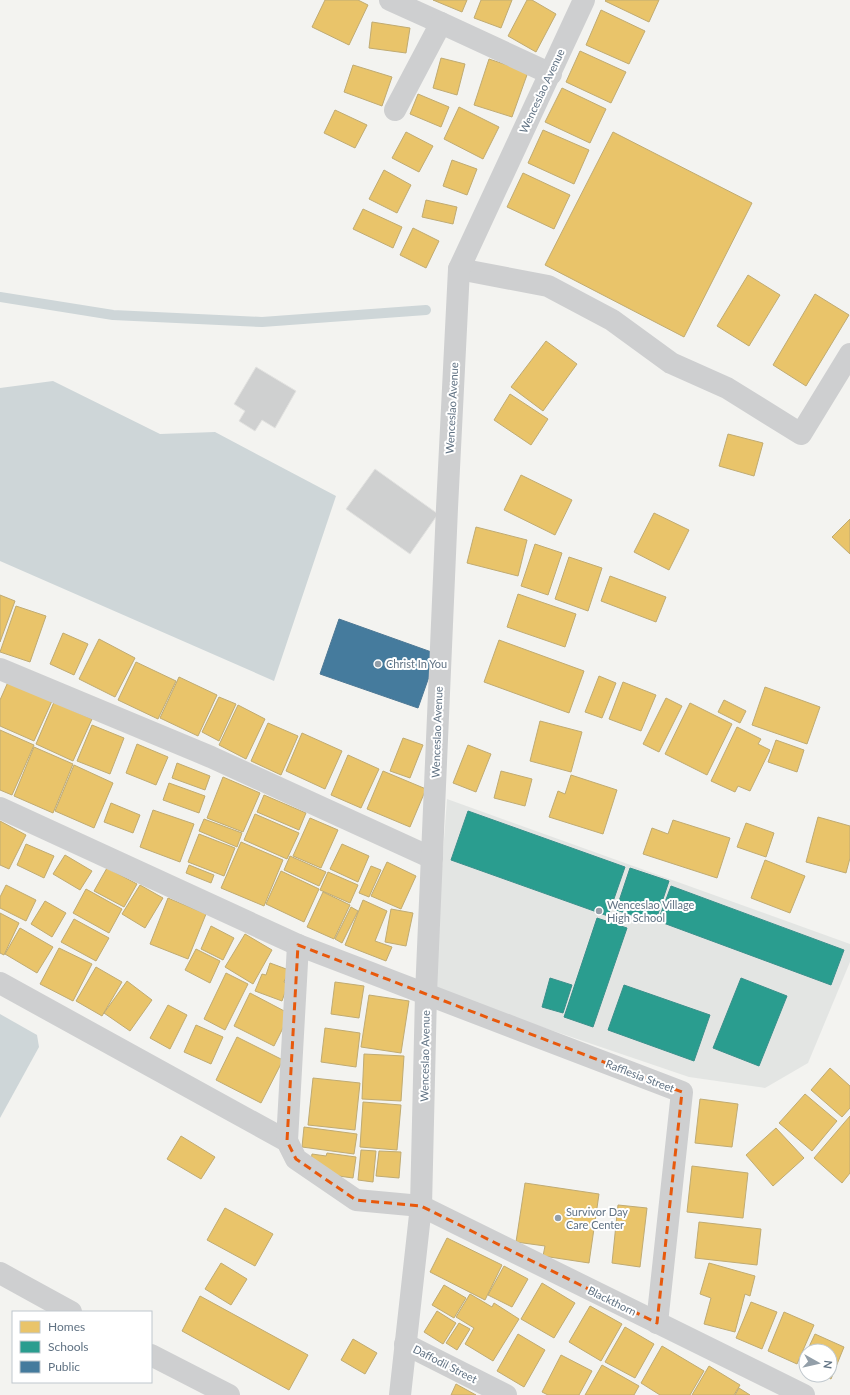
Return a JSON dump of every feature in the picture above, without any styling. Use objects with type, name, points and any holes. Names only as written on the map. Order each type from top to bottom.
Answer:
[{"type":"street","points":[[390,0],[551,74]]},
{"type":"street","name":"Wenceslao Avenue","points":[[400,1395],[421,1206],[426,994],[459,269],[551,74],[584,0]]},
{"type":"street","points":[[395,110],[441,23]]},
{"type":"street","points":[[459,269],[548,286],[612,320],[671,363],[727,388],[801,434],[850,354]]},
{"type":"street","points":[[0,669],[211,757],[432,858]]},
{"type":"street","points":[[0,808],[298,945],[426,994]]},
{"type":"street","points":[[298,945],[287,1141],[296,1159],[356,1200],[421,1206]]},
{"type":"street","points":[[0,982],[287,1141]]},
{"type":"street","name":"Rafflesia Street","points":[[426,994],[682,1092],[657,1322]]},
{"type":"street","name":"Blackthorn","points":[[421,1206],[804,1395]]},
{"type":"street","points":[[0,1273],[69,1311]]},
{"type":"street","name":"Daffodil Street","points":[[405,1344],[506,1395]]},
{"type":"street","points":[[152,1356],[229,1395]]},
{"type":"highlighted area","points":[[298,945],[682,1092],[657,1323],[421,1206],[356,1200],[296,1159],[287,1141]]},
{"type":"shaded area","points":[[53,381],[160,434],[215,432],[336,496],[274,681],[0,561],[0,388]]},
{"type":"shaded area","name":"Wenceslao Village High School","points":[[447,799],[850,944],[850,962],[808,1063],[765,1088],[689,1077],[433,990]]},
{"type":"shaded area","points":[[0,1014],[37,1035],[39,1047],[0,1118]]},
{"type":"building: Homes","points":[[325,0],[358,0],[368,5],[349,45],[312,27]]},
{"type":"building: Homes","points":[[433,0],[467,0],[462,12]]},
{"type":"building: Homes","points":[[481,0],[512,0],[501,28],[474,18]]},
{"type":"building: Homes","points":[[527,0],[532,0],[556,14],[536,52],[508,36]]},
{"type":"building: Homes","points":[[659,0],[649,22],[605,1]]},
{"type":"building: Homes","points":[[601,10],[645,31],[629,64],[586,45]]},
{"type":"building: Homes","points":[[372,22],[410,28],[406,53],[369,48]]},
{"type":"building: Homes","points":[[580,51],[626,72],[611,103],[566,82]]},
{"type":"building: Homes","points":[[441,58],[465,64],[457,95],[433,88]]},
{"type":"building: Homes","points":[[489,59],[528,72],[512,117],[474,105]]},
{"type":"building: Homes","points":[[353,65],[392,77],[382,106],[344,92]]},
{"type":"building: Homes","points":[[562,88],[606,109],[590,143],[545,122]]},
{"type":"building: Homes","points":[[418,94],[449,107],[441,127],[410,114]]},
{"type":"building: Homes","points":[[459,107],[499,127],[483,159],[444,139]]},
{"type":"building: Homes","points":[[335,110],[367,125],[355,148],[324,133]]},
{"type":"building: Homes","points":[[543,130],[589,150],[574,184],[528,163]]},
{"type":"building: Homes","points":[[406,132],[433,146],[419,172],[392,158]]},
{"type":"building: Homes","points":[[613,132],[752,203],[684,337],[545,265]]},
{"type":"building: Homes","points":[[452,160],[477,169],[467,195],[443,186]]},
{"type":"building: Homes","points":[[384,170],[411,185],[397,213],[369,199]]},
{"type":"building: Homes","points":[[523,173],[570,195],[554,229],[507,207]]},
{"type":"building: Homes","points":[[426,200],[457,207],[453,224],[422,217]]},
{"type":"building: Homes","points":[[363,209],[402,227],[393,248],[353,229]]},
{"type":"building: Homes","points":[[413,228],[439,241],[426,268],[400,255]]},
{"type":"building: Homes","points":[[748,275],[780,295],[749,346],[717,326]]},
{"type":"building: Homes","points":[[815,294],[849,315],[806,386],[773,365]]},
{"type":"building: Homes","points":[[546,341],[577,364],[543,411],[511,387]]},
{"type":"building: Homes","points":[[510,394],[548,419],[531,445],[494,420]]},
{"type":"building: Homes","points":[[728,434],[763,443],[754,476],[719,466]]},
{"type":"building: Homes","points":[[521,475],[572,500],[555,535],[504,510]]},
{"type":"building: Homes","points":[[654,513],[689,530],[669,570],[634,552]]},
{"type":"building: Homes","points":[[850,519],[850,554],[832,537]]},
{"type":"building: Homes","points":[[476,527],[527,540],[518,576],[467,563]]},
{"type":"building: Homes","points":[[535,544],[562,553],[548,595],[521,586]]},
{"type":"building: Homes","points":[[569,557],[602,568],[588,611],[555,599]]},
{"type":"building: Homes","points":[[610,576],[666,597],[656,622],[601,601]]},
{"type":"building: Homes","points":[[518,594],[576,614],[565,647],[507,627]]},
{"type":"building: Homes","points":[[0,595],[15,601],[0,642]]},
{"type":"building: Homes","points":[[16,606],[46,616],[30,662],[0,652]]},
{"type":"building: Homes","points":[[63,633],[88,644],[74,675],[50,664]]},
{"type":"building: Homes","points":[[99,639],[135,658],[115,697],[79,679]]},
{"type":"building: Homes","points":[[499,640],[584,671],[569,713],[484,682]]},
{"type":"building: Homes","points":[[136,662],[176,681],[158,719],[118,700]]},
{"type":"building: Homes","points":[[599,676],[616,683],[602,718],[585,712]]},
{"type":"building: Homes","points":[[179,677],[217,695],[198,736],[160,718]]},
{"type":"building: Homes","points":[[8,682],[52,701],[34,741],[0,726],[0,700]]},
{"type":"building: Homes","points":[[623,682],[656,695],[641,731],[609,719]]},
{"type":"building: Homes","points":[[765,687],[820,707],[807,744],[752,725]]},
{"type":"building: Homes","points":[[219,697],[236,704],[219,741],[202,732]]},
{"type":"building: Homes","points":[[666,698],[682,706],[659,752],[643,744]]},
{"type":"building: Homes","points":[[724,700],[746,711],[740,723],[718,712]]},
{"type":"building: Homes","points":[[54,702],[92,719],[73,761],[36,744]]},
{"type":"building: Homes","points":[[690,703],[732,724],[707,775],[665,754]]},
{"type":"building: Homes","points":[[238,705],[265,719],[246,759],[219,745]]},
{"type":"building: Homes","points":[[540,721],[582,732],[571,772],[530,761]]},
{"type":"building: Homes","points":[[268,723],[298,736],[281,775],[251,761]]},
{"type":"building: Homes","points":[[92,725],[124,738],[110,774],[77,761]]},
{"type":"building: Homes","points":[[737,727],[761,739],[758,744],[770,750],[750,791],[738,786],[735,792],[711,781]]},
{"type":"building: Homes","points":[[0,730],[34,745],[12,795],[0,790]]},
{"type":"building: Homes","points":[[302,733],[342,751],[325,789],[286,771]]},
{"type":"building: Homes","points":[[403,738],[423,745],[410,778],[390,771]]},
{"type":"building: Homes","points":[[776,740],[804,750],[797,772],[768,762]]},
{"type":"building: Homes","points":[[137,744],[168,757],[156,785],[126,773]]},
{"type":"building: Homes","points":[[468,745],[491,754],[476,792],[453,783]]},
{"type":"building: Homes","points":[[34,747],[73,764],[53,813],[14,796]]},
{"type":"building: Homes","points":[[348,755],[379,769],[361,808],[331,795]]},
{"type":"building: Homes","points":[[177,763],[210,776],[205,790],[172,778]]},
{"type":"building: Homes","points":[[74,765],[113,783],[94,828],[55,811]]},
{"type":"building: Homes","points":[[383,771],[426,789],[410,827],[367,809]]},
{"type":"building: Homes","points":[[501,771],[532,779],[525,806],[494,798]]},
{"type":"building: Homes","points":[[571,775],[617,790],[603,834],[549,817],[558,791],[565,794]]},
{"type":"building: Homes","points":[[223,777],[260,793],[243,832],[207,818]]},
{"type":"building: Homes","points":[[169,783],[205,796],[199,813],[163,800]]},
{"type":"building: Homes","points":[[264,795],[306,813],[299,830],[257,812]]},
{"type":"building: Homes","points":[[111,803],[140,815],[133,833],[104,822]]},
{"type":"building: Homes","points":[[153,810],[194,824],[180,862],[140,847]]},
{"type":"building: Homes","points":[[255,814],[299,833],[287,859],[244,840]]},
{"type":"building: Homes","points":[[818,817],[850,826],[850,858],[846,873],[806,862]]},
{"type":"building: Homes","points":[[310,818],[338,830],[321,868],[293,856]]},
{"type":"building: Homes","points":[[204,819],[242,833],[237,847],[199,831]]},
{"type":"building: Homes","points":[[673,820],[730,838],[717,878],[643,854],[652,828],[668,834]]},
{"type":"building: Homes","points":[[0,821],[26,835],[9,869],[0,865]]},
{"type":"building: Homes","points":[[746,823],[774,833],[766,857],[737,847]]},
{"type":"building: Homes","points":[[199,834],[235,848],[224,876],[188,862]]},
{"type":"building: Homes","points":[[241,842],[283,860],[264,906],[221,888]]},
{"type":"building: Homes","points":[[26,844],[54,856],[44,878],[17,865]]},
{"type":"building: Homes","points":[[342,844],[369,856],[358,882],[330,869]]},
{"type":"building: Homes","points":[[65,855],[92,871],[80,890],[53,874]]},
{"type":"building: Homes","points":[[290,856],[326,872],[319,886],[284,870]]},
{"type":"building: Homes","points":[[765,860],[805,876],[790,913],[751,898]]},
{"type":"building: Homes","points":[[387,862],[416,876],[401,909],[371,896]]},
{"type":"building: Homes","points":[[189,865],[214,875],[211,883],[186,873]]},
{"type":"building: Homes","points":[[371,866],[381,870],[369,897],[359,893]]},
{"type":"building: Homes","points":[[107,868],[137,884],[124,907],[94,891]]},
{"type":"building: Homes","points":[[281,871],[319,889],[304,922],[266,904]]},
{"type":"building: Homes","points":[[328,872],[358,885],[350,903],[320,890]]},
{"type":"building: Homes","points":[[6,885],[36,900],[26,921],[0,908],[0,897]]},
{"type":"building: Homes","points":[[140,885],[163,898],[145,928],[122,914]]},
{"type":"building: Homes","points":[[86,889],[122,909],[109,933],[73,913]]},
{"type":"building: Homes","points":[[323,892],[350,905],[334,939],[307,927]]},
{"type":"building: Homes","points":[[168,898],[206,914],[188,959],[150,944]]},
{"type":"building: Homes","points":[[363,900],[387,911],[375,941],[392,947],[386,961],[345,945]]},
{"type":"building: Homes","points":[[45,901],[66,913],[52,937],[31,924]]},
{"type":"building: Homes","points":[[351,907],[358,911],[342,943],[335,939]]},
{"type":"building: Homes","points":[[391,909],[413,913],[406,946],[385,942]]},
{"type":"building: Homes","points":[[0,913],[19,923],[4,955],[0,953]]},
{"type":"building: Homes","points":[[74,919],[109,938],[96,961],[61,942]]},
{"type":"building: Homes","points":[[211,926],[234,938],[223,960],[201,949]]},
{"type":"building: Homes","points":[[20,928],[53,947],[37,973],[5,954]]},
{"type":"building: Homes","points":[[245,934],[272,950],[253,984],[225,967]]},
{"type":"building: Homes","points":[[59,948],[92,964],[73,1001],[40,984]]},
{"type":"building: Homes","points":[[196,949],[220,961],[210,983],[185,970]]},
{"type":"building: Homes","points":[[270,963],[289,970],[284,982],[288,984],[282,1001],[255,991],[262,974],[266,975]]},
{"type":"building: Homes","points":[[96,967],[122,982],[102,1016],[76,1001]]},
{"type":"building: Homes","points":[[226,973],[248,984],[225,1030],[204,1019]]},
{"type":"building: Homes","points":[[127,981],[152,1000],[130,1031],[104,1013]]},
{"type":"building: Homes","points":[[335,982],[364,986],[359,1018],[331,1014]]},
{"type":"building: Homes","points":[[250,993],[290,1014],[274,1046],[234,1026]]},
{"type":"building: Homes","points":[[369,995],[409,1001],[401,1053],[361,1047]]},
{"type":"building: Homes","points":[[168,1005],[187,1015],[170,1049],[150,1038]]},
{"type":"building: Homes","points":[[196,1025],[223,1037],[211,1064],[184,1052]]},
{"type":"building: Homes","points":[[325,1028],[360,1033],[356,1067],[321,1062]]},
{"type":"building: Homes","points":[[237,1037],[283,1060],[261,1103],[216,1080]]},
{"type":"building: Homes","points":[[364,1054],[404,1056],[401,1101],[362,1099]]},
{"type":"building: Homes","points":[[830,1068],[850,1086],[850,1108],[842,1117],[811,1090]]},
{"type":"building: Homes","points":[[313,1078],[360,1083],[355,1130],[308,1125]]},
{"type":"building: Homes","points":[[805,1094],[837,1121],[812,1151],[779,1123]]},
{"type":"building: Homes","points":[[700,1099],[738,1104],[732,1147],[695,1143]]},
{"type":"building: Homes","points":[[363,1102],[401,1105],[397,1150],[360,1147]]},
{"type":"building: Homes","points":[[850,1116],[850,1173],[842,1183],[814,1158]]},
{"type":"building: Homes","points":[[304,1127],[357,1134],[354,1154],[302,1147]]},
{"type":"building: Homes","points":[[776,1128],[804,1158],[773,1186],[746,1155]]},
{"type":"building: Homes","points":[[181,1136],[215,1157],[201,1179],[167,1159]]},
{"type":"building: Homes","points":[[361,1150],[376,1151],[373,1182],[358,1180]]},
{"type":"building: Homes","points":[[379,1151],[401,1152],[399,1178],[376,1176]]},
{"type":"building: Homes","points":[[327,1153],[356,1157],[353,1178],[324,1174],[310,1167],[312,1154],[326,1156]]},
{"type":"building: Homes","points":[[692,1166],[748,1173],[743,1218],[687,1212]]},
{"type":"building: Homes","name":"Survivor Day Care Center","points":[[525,1183],[599,1194],[589,1263],[543,1256],[545,1246],[516,1242]]},
{"type":"building: Homes","points":[[618,1205],[647,1208],[640,1267],[612,1263]]},
{"type":"building: Homes","points":[[225,1208],[273,1234],[255,1266],[207,1240]]},
{"type":"building: Homes","points":[[699,1222],[761,1229],[757,1265],[695,1258]]},
{"type":"building: Homes","points":[[447,1238],[502,1265],[485,1300],[430,1272]]},
{"type":"building: Homes","points":[[221,1263],[247,1279],[231,1305],[205,1289]]},
{"type":"building: Homes","points":[[709,1263],[755,1276],[750,1296],[745,1294],[735,1332],[704,1324],[711,1298],[700,1294]]},
{"type":"building: Homes","points":[[504,1266],[528,1279],[512,1307],[488,1295]]},
{"type":"building: Homes","points":[[542,1283],[575,1303],[554,1338],[521,1319]]},
{"type":"building: Homes","points":[[444,1285],[466,1298],[454,1318],[432,1305]]},
{"type":"building: Homes","points":[[470,1294],[492,1307],[494,1303],[519,1319],[493,1361],[465,1344],[474,1328],[456,1317]]},
{"type":"building: Homes","points":[[200,1296],[308,1355],[289,1390],[182,1331]]},
{"type":"building: Homes","points":[[751,1302],[777,1312],[762,1349],[736,1338]]},
{"type":"building: Homes","points":[[590,1306],[622,1324],[601,1361],[569,1342]]},
{"type":"building: Homes","points":[[437,1311],[456,1323],[443,1344],[424,1332]]},
{"type":"building: Homes","points":[[784,1312],[814,1325],[806,1343],[798,1343],[797,1364],[768,1351]]},
{"type":"building: Homes","points":[[459,1323],[470,1329],[457,1350],[446,1343]]},
{"type":"building: Homes","points":[[625,1327],[654,1344],[635,1378],[605,1362]]},
{"type":"building: Homes","points":[[518,1334],[545,1350],[524,1387],[497,1371]]},
{"type":"building: Homes","points":[[815,1334],[835,1343],[811,1343]]},
{"type":"building: Homes","points":[[353,1339],[377,1353],[365,1374],[341,1360]]},
{"type":"building: Homes","points":[[838,1344],[844,1347],[838,1362]]},
{"type":"building: Homes","points":[[662,1346],[704,1371],[690,1395],[660,1395],[641,1383]]},
{"type":"building: Homes","points":[[561,1355],[592,1371],[579,1395],[548,1395],[542,1392]]},
{"type":"building: Homes","points":[[602,1365],[639,1386],[634,1395],[585,1395]]},
{"type":"building: Homes","points":[[709,1366],[740,1385],[734,1395],[692,1395]]},
{"type":"building: Homes","points":[[456,1384],[476,1395],[451,1395]]},
{"type":"building: Homes","points":[[739,1388],[750,1395],[735,1395]]},
{"type":"building: Schools","points":[[468,811],[625,867],[608,916],[451,860]]},
{"type":"building: Schools","points":[[630,868],[669,881],[655,923],[616,910]]},
{"type":"building: Schools","points":[[671,886],[844,950],[831,985],[658,921]]},
{"type":"building: Schools","points":[[597,918],[627,928],[593,1027],[564,1017]]},
{"type":"building: Schools","points":[[550,978],[572,985],[563,1013],[542,1007]]},
{"type":"building: Schools","points":[[741,978],[787,996],[759,1066],[713,1048]]},
{"type":"building: Schools","points":[[624,985],[710,1015],[694,1061],[608,1030]]},
{"type":"building: Public","name":"Christ In You","points":[[339,619],[437,654],[418,708],[320,674]]},
{"type":"building: Other","points":[[256,367],[296,391],[275,428],[262,420],[255,431],[239,421],[245,411],[234,404]]},
{"type":"building: Other","points":[[375,469],[438,514],[410,554],[346,509]]},
{"type":"waterway","points":[[0,297],[113,315],[262,322],[426,310]]},
{"type":"place","name":"Christ In You","points":[[378,664]]},
{"type":"place","name":"Wenceslao Village High School","points":[[599,911]]},
{"type":"place","name":"Survivor Day Care Center","points":[[558,1218]]}]
